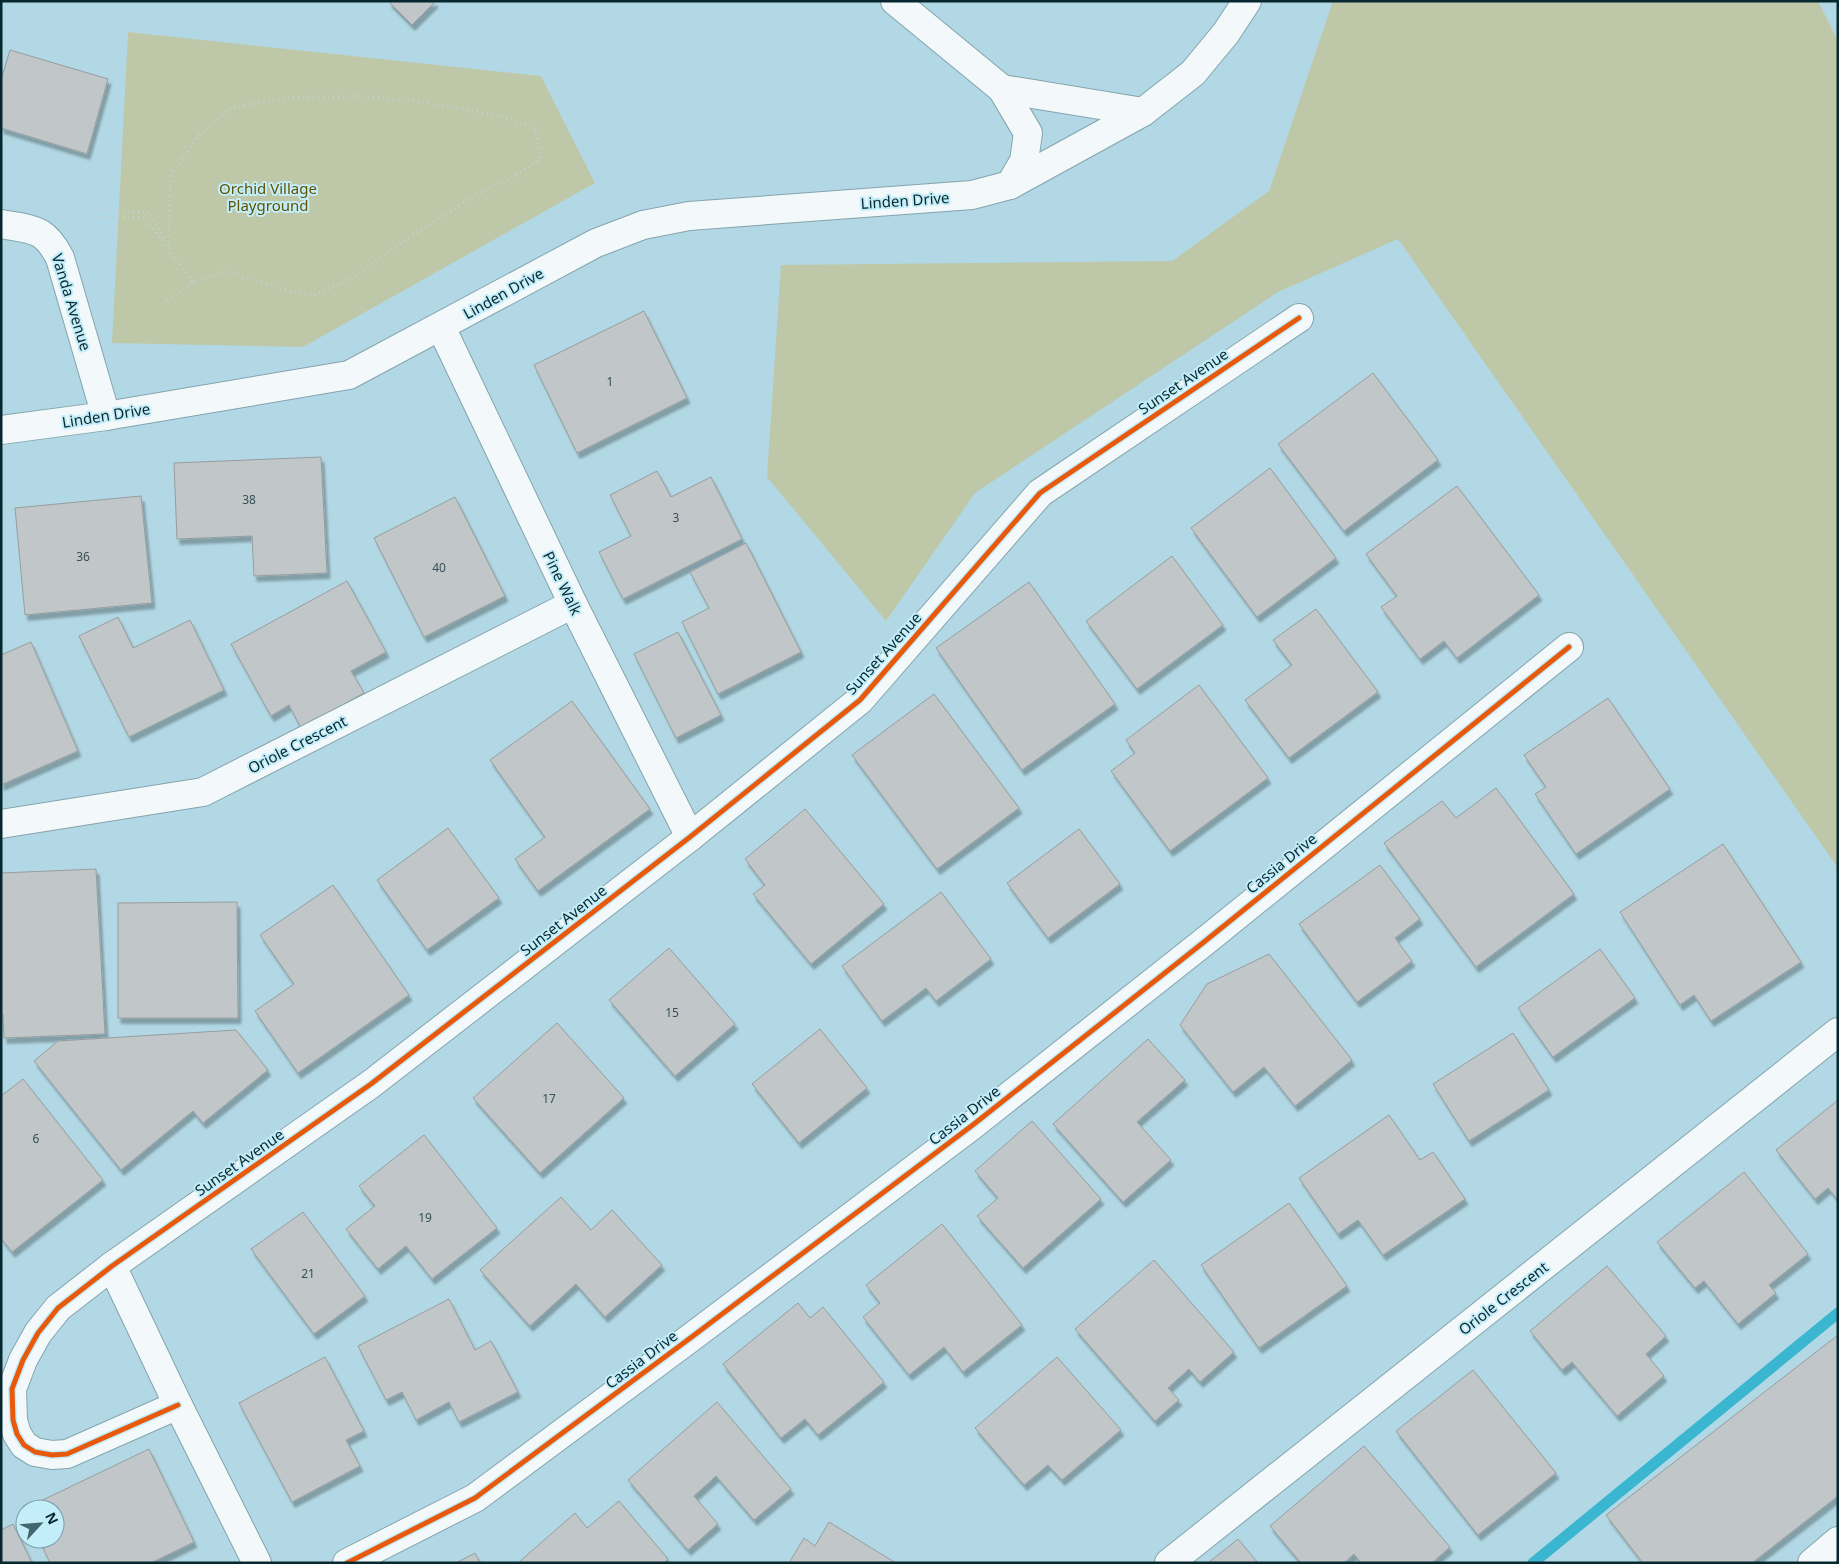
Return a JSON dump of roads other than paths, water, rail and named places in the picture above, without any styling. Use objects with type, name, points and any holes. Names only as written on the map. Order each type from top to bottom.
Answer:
[{"type":"street","points":[[895,1],[1002,89],[1028,133],[1024,161],[1010,186]]},
{"type":"street","name":"Linden Drive","points":[[1,430],[106,416],[348,375],[596,243],[643,225],[689,216],[972,195],[1010,186],[1143,112],[1193,73],[1226,32],[1247,1]]},
{"type":"street","points":[[1002,89],[1143,112]]},
{"type":"street","name":"Vanda Avenue","points":[[1,224],[39,231],[52,242],[60,258],[106,416]]},
{"type":"street","name":"Sunset Avenue","points":[[178,1405],[67,1454],[52,1455],[36,1452],[24,1445],[17,1434],[13,1420],[12,1389],[23,1360],[38,1333],[58,1308],[112,1266],[371,1084],[690,837],[860,700],[1040,493],[1299,318]]},
{"type":"street","name":"Pine Walk","points":[[441,327],[573,604],[690,837]]},
{"type":"street","name":"Oriole Crescent","points":[[1,824],[203,792],[573,604]]},
{"type":"street","name":"Cassia Drive","points":[[347,1563],[475,1498],[693,1336],[974,1124],[1196,948],[1569,647]]},
{"type":"street","name":"Oriole Crescent","points":[[1169,1563],[1838,1032]]},
{"type":"street","points":[[112,1266],[178,1405],[257,1563]]},
{"type":"street","points":[[1812,1563],[1838,1541]]},
{"type":"waterway","points":[[1533,1563],[1838,1313]]},
{"type":"park label","name":"Orchid Village Playground","points":[[268,196]]}]
